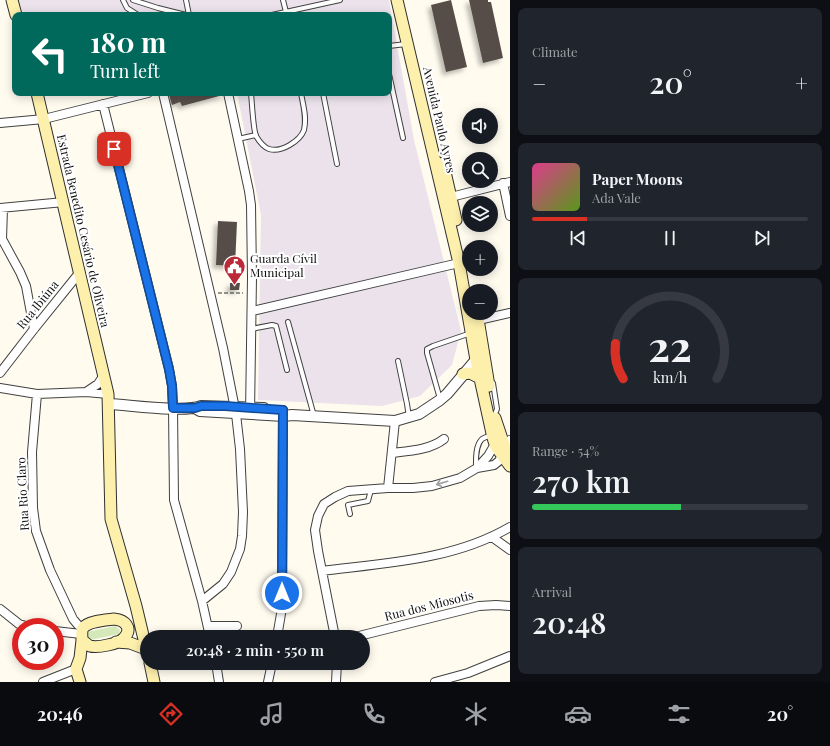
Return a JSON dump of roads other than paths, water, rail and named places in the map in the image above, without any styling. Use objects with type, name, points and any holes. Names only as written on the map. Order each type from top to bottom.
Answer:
[{"type":"main road","points":[[12,0],[15,12]]},
{"type":"main road","name":"Avenida Paulo Ayres","points":[[397,0],[451,197],[470,284]]},
{"type":"main road","name":"Avenida Paulo Ayres","points":[[405,0],[410,43],[439,182],[459,263],[477,322],[480,356],[484,376],[494,416],[504,444]]},
{"type":"main road","name":"Estrada Benedito Cesário de Oliveira","points":[[38,96],[64,202],[109,399],[111,519],[138,611],[139,629]]},
{"type":"main road","points":[[439,182],[446,195],[451,197]]},
{"type":"main road","points":[[463,374],[470,373],[484,376]]},
{"type":"main road","name":"Avenida Paulo Ayres","points":[[484,376],[504,444]]},
{"type":"main road","points":[[80,682],[76,669],[80,658],[86,625],[95,622],[118,619],[124,616],[128,612],[134,598]]},
{"type":"main road","points":[[84,637],[98,646],[119,641],[139,629],[118,619]]},
{"type":"main road","points":[[118,619],[126,623],[128,629],[126,634],[119,641]]},
{"type":"main road","points":[[119,641],[140,647]]},
{"type":"main road","points":[[151,670],[154,682]]},
{"type":"street","points":[[0,123],[44,119],[136,96]]},
{"type":"street","points":[[164,96],[223,348],[236,410],[240,449],[243,512],[240,549],[231,572],[223,584],[202,601]]},
{"type":"street","points":[[229,96],[251,205],[252,311],[250,410]]},
{"type":"street","points":[[103,104],[169,369],[172,386],[173,408],[174,500],[209,630]]},
{"type":"street","points":[[451,197],[507,182],[510,216]]},
{"type":"street","points":[[34,329],[26,286],[1,238],[1,208],[64,202]]},
{"type":"street","points":[[252,311],[459,263]]},
{"type":"street","name":"Rua Ibiúna","points":[[0,373],[80,272]]},
{"type":"street","points":[[477,322],[510,313]]},
{"type":"street","points":[[0,388],[37,394],[86,392],[109,399],[173,408],[195,408],[200,411],[250,410],[286,414],[395,421],[419,414],[440,400],[480,356]]},
{"type":"street","points":[[86,392],[98,384],[104,375]]},
{"type":"street","name":"Rua Rio Claro","points":[[37,394],[32,452],[33,508],[36,531],[50,570],[73,620],[78,625],[84,637]]},
{"type":"street","points":[[278,630],[282,608],[286,414]]},
{"type":"street","points":[[388,488],[395,421]]},
{"type":"street","points":[[392,453],[409,451],[438,444],[444,439]]},
{"type":"street","points":[[334,630],[315,530],[320,510],[324,504],[334,496],[348,492],[432,486],[460,478],[476,468],[488,456],[504,444]]},
{"type":"street","points":[[476,468],[494,464],[499,461],[504,444]]},
{"type":"street","points":[[322,571],[412,560],[454,550],[492,537],[510,527]]},
{"type":"street","points":[[492,537],[510,550]]},
{"type":"street","name":"Rua dos Miosotis","points":[[370,633],[479,606],[510,606]]},
{"type":"street","points":[[0,609],[12,618]]},
{"type":"street","points":[[208,626],[237,626]]},
{"type":"street","points":[[64,633],[84,637]]},
{"type":"street","points":[[435,682],[468,673],[510,656]]},
{"type":"street","points":[[43,682],[76,669]]},
{"type":"street","points":[[217,670],[219,682]]},
{"type":"street","points":[[268,682],[271,670]]},
{"type":"street","points":[[336,682],[337,670]]},
{"type":"lane","points":[[123,0],[128,8],[134,12]]},
{"type":"lane","points":[[133,0],[174,12]]},
{"type":"lane","points":[[186,0],[188,12]]},
{"type":"lane","points":[[283,0],[286,12],[340,0]]},
{"type":"lane","points":[[392,46],[410,43]]},
{"type":"lane","points":[[392,88],[403,138]]},
{"type":"lane","points":[[251,96],[256,135],[262,145],[268,149],[277,150],[293,144],[304,131],[306,118],[302,96]]},
{"type":"lane","points":[[324,96],[337,164]]},
{"type":"lane","points":[[238,139],[256,135]]},
{"type":"lane","points":[[288,322],[314,416]]},
{"type":"lane","points":[[440,400],[427,349],[477,322]]},
{"type":"lane","points":[[251,329],[272,325],[276,326],[287,370]]},
{"type":"lane","points":[[398,361],[407,404],[408,417]]},
{"type":"lane","points":[[476,468],[476,455],[478,446],[482,440],[504,444]]},
{"type":"lane","points":[[350,514],[348,505],[368,501],[372,490]]},
{"type":"place","name":"Guarda Cívil Municipal","points":[[235,286]]}]
